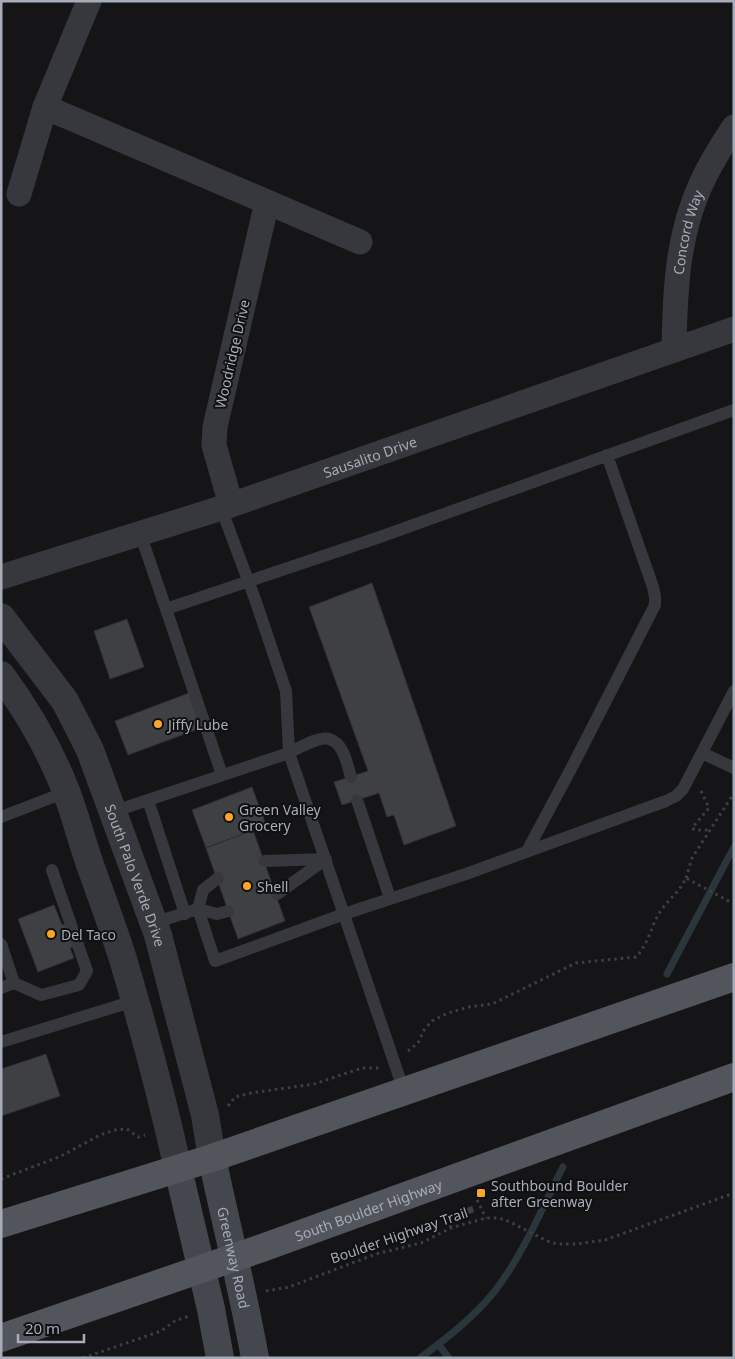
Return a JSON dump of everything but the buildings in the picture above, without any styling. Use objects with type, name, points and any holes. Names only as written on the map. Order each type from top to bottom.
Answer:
[{"type":"main road","points":[[1,1224],[212,1158],[734,977]]},
{"type":"main road","name":"South Boulder Highway","points":[[1,1338],[233,1258],[734,1077]]},
{"type":"main road","name":"Greenway Road","points":[[212,1158],[233,1258],[244,1298],[255,1358]]},
{"type":"main road","points":[[178,1169],[220,1358]]},
{"type":"street","points":[[19,194],[44,106],[88,1]]},
{"type":"street","points":[[44,106],[360,242]]},
{"type":"street","name":"Concord Way","points":[[674,349],[675,288],[679,255],[688,221],[701,184],[734,127]]},
{"type":"street","name":"Woodridge Drive","points":[[226,506],[214,445],[215,427],[267,202]]},
{"type":"street","name":"Sausalito Drive","points":[[1,578],[226,506],[734,328]]},
{"type":"street","name":"South Palo Verde Drive","points":[[1,617],[65,701],[90,750],[154,923],[205,1115],[212,1158]]},
{"type":"street","points":[[1,675],[18,699],[35,729],[54,764],[66,792],[122,955],[178,1169]]},
{"type":"street","points":[[66,792],[102,783]]},
{"type":"lane","points":[[166,609],[386,535],[734,410]]},
{"type":"lane","points":[[527,851],[651,616],[655,605],[656,596],[607,455]]},
{"type":"lane","points":[[226,506],[248,581],[286,691],[289,753],[404,1091]]},
{"type":"lane","points":[[140,533],[222,776]]},
{"type":"lane","points":[[218,878],[203,890],[198,909],[215,961],[390,898],[466,874],[676,796],[683,789],[734,691]]},
{"type":"lane","points":[[112,812],[289,753],[327,738],[336,742],[341,747],[351,777]]},
{"type":"lane","points":[[702,753],[734,768]]},
{"type":"lane","points":[[1,817],[66,792]]},
{"type":"lane","points":[[148,800],[185,914]]},
{"type":"lane","points":[[357,800],[390,898]]},
{"type":"lane","points":[[265,861],[326,860]]},
{"type":"lane","points":[[277,894],[326,860]]},
{"type":"lane","points":[[1,988],[14,983],[41,995],[79,986],[87,971],[52,870]]},
{"type":"lane","points":[[154,923],[198,909],[217,914],[228,911]]},
{"type":"lane","points":[[1,944],[14,983]]},
{"type":"lane","points":[[1,1042],[134,1000]]},
{"type":"path","points":[[688,779],[699,786],[709,808],[692,828],[695,830],[711,830]]},
{"type":"path","points":[[418,1043],[424,1030],[432,1021],[448,1013],[469,1007],[492,1004],[514,995],[576,963],[636,957],[644,949],[662,910],[686,878],[692,858],[734,793]]},
{"type":"path","points":[[686,878],[732,903]]},
{"type":"path","points":[[226,1108],[235,1097],[314,1084],[362,1068],[379,1068]]},
{"type":"path","points":[[1,1179],[61,1156],[100,1135],[115,1130],[127,1129],[138,1137]]},
{"type":"path","name":"Boulder Highway Trail","points":[[270,1290],[289,1287],[376,1254],[420,1243],[451,1228],[486,1218],[499,1218],[510,1222],[547,1241],[557,1244],[576,1244],[605,1240],[734,1193]]},
{"type":"path","points":[[477,1200],[486,1218]]},
{"type":"path","points":[[446,1213],[451,1228]]},
{"type":"path","points":[[83,1358],[161,1331],[175,1321]]},
{"type":"waterway","points":[[667,974],[734,847]]},
{"type":"waterway","points":[[420,1358],[468,1319],[494,1292],[523,1247],[563,1167]]},
{"type":"waterway","points":[[438,1344],[449,1358]]},
{"type":"place","name":"Jiffy Lube","points":[[158,724]]},
{"type":"place","name":"Green Valley Grocery","points":[[229,817]]},
{"type":"place","name":"Shell","points":[[247,886]]},
{"type":"place","name":"Del Taco","points":[[51,934]]},
{"type":"place","name":"Southbound Boulder after Greenway","points":[[481,1193]]}]
